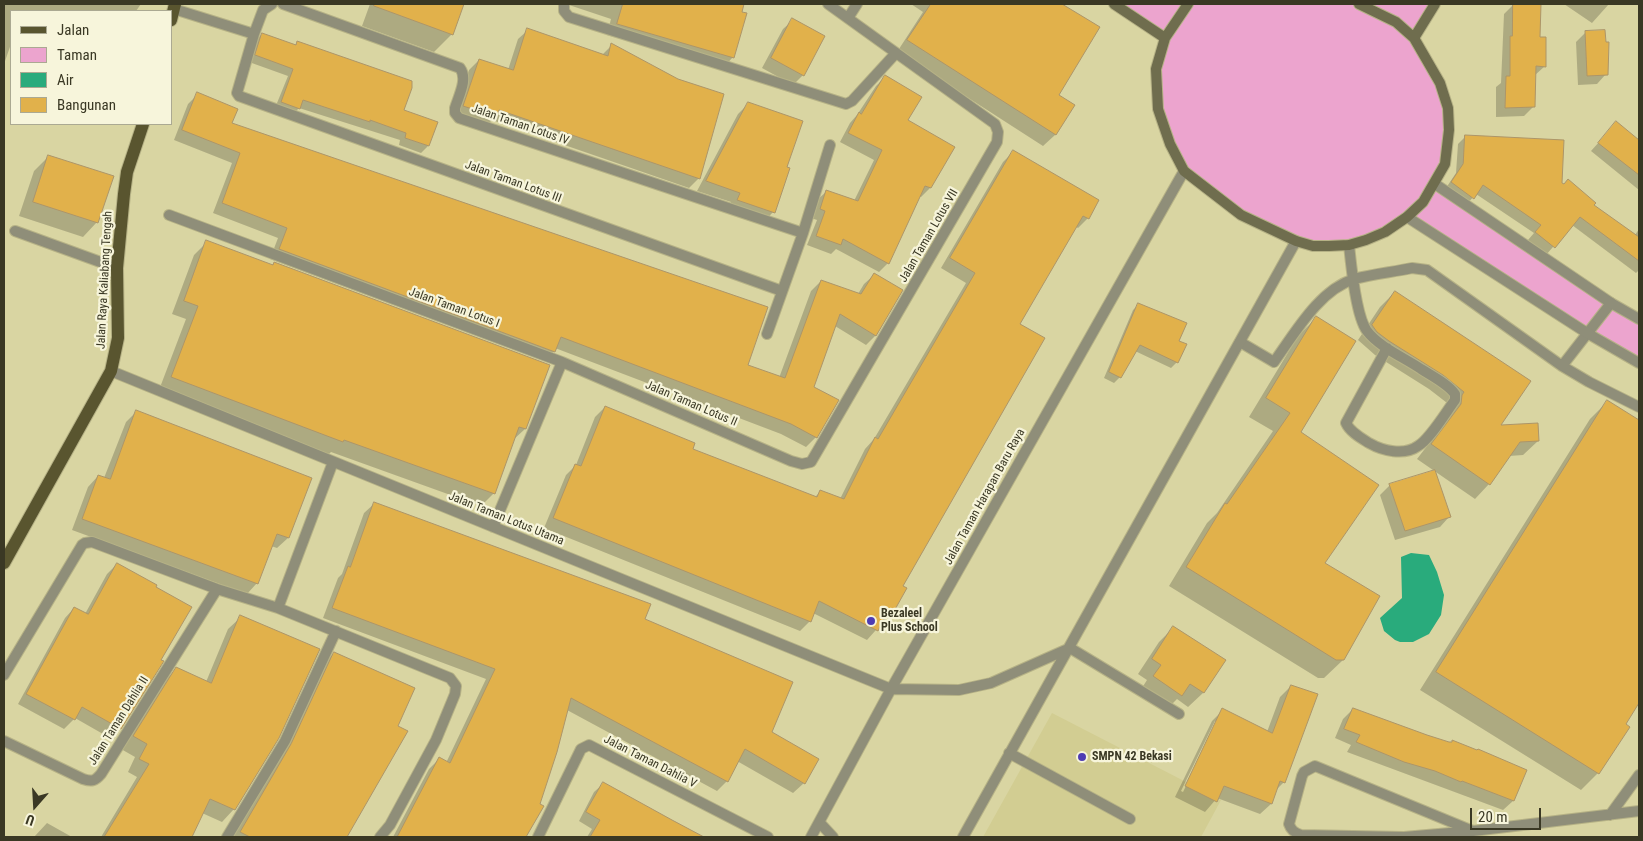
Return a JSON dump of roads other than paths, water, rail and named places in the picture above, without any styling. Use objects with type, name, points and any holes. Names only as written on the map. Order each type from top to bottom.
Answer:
[{"type":"main road","name":"Jalan Raya Kaliabang Tengah","points":[[4,563],[111,371],[118,338],[117,268],[126,179],[143,125]]},
{"type":"street","points":[[173,11],[254,34],[263,10],[272,4]]},
{"type":"street","name":"Jalan Taman Lotus IV","points":[[283,4],[460,68],[464,73],[464,78],[455,108],[455,113],[459,118],[803,233]]},
{"type":"street","points":[[564,4],[564,11],[570,17],[846,104],[852,101],[896,53]]},
{"type":"street","name":"Jalan Taman Lotus VII","points":[[811,462],[997,142],[998,132],[995,124],[828,4]]},
{"type":"street","points":[[848,18],[857,4]]},
{"type":"street","points":[[1114,4],[1165,38]]},
{"type":"street","points":[[1188,4],[1165,38],[1156,69],[1158,109],[1170,144],[1184,171],[1241,214],[1296,241],[1313,246],[1349,245],[1385,232],[1407,217],[1423,202],[1445,164],[1449,130],[1448,108],[1440,83],[1414,38],[1396,22],[1359,4]]},
{"type":"street","points":[[1414,38],[1435,4]]},
{"type":"street","name":"Jalan Taman Lotus III","points":[[254,34],[237,93],[241,97],[782,291]]},
{"type":"street","points":[[767,334],[803,233],[830,145]]},
{"type":"street","name":"Jalan Taman Harapan Baru Raya","points":[[811,837],[891,689],[1184,171]]},
{"type":"street","points":[[1434,184],[1639,320]]},
{"type":"street","name":"Jalan Taman Lotus I","points":[[169,215],[562,362]]},
{"type":"street","points":[[1407,217],[1639,363]]},
{"type":"street","points":[[15,231],[117,268]]},
{"type":"street","points":[[963,837],[1296,241]]},
{"type":"street","points":[[1349,245],[1353,280],[1367,331],[1386,348],[1409,361],[1455,394],[1454,400],[1420,445],[1400,452],[1378,448],[1361,438],[1346,423],[1386,348]]},
{"type":"street","points":[[1240,342],[1274,362],[1323,297],[1353,280],[1412,268],[1427,270],[1562,366],[1639,407]]},
{"type":"street","points":[[1562,366],[1611,303]]},
{"type":"street","points":[[493,527],[562,362]]},
{"type":"street","name":"Jalan Taman Lotus II","points":[[562,362],[792,461],[802,464],[811,462]]},
{"type":"street","name":"Jalan Taman Lotus Utama","points":[[111,371],[891,689]]},
{"type":"street","points":[[278,608],[333,462]]},
{"type":"street","points":[[4,675],[82,545],[85,542],[92,542],[217,589],[278,608],[450,678],[456,686],[455,694],[436,740],[390,825],[380,837]]},
{"type":"street","name":"Jalan Taman Dahlia II","points":[[4,741],[83,780],[96,780],[217,589]]},
{"type":"street","points":[[227,837],[285,741],[336,631]]},
{"type":"street","points":[[891,689],[958,690],[992,684],[1070,648]]},
{"type":"street","points":[[1070,648],[1179,714]]},
{"type":"street","name":"Jalan Taman Dahlia V","points":[[538,837],[581,748],[589,745],[768,837]]},
{"type":"street","points":[[1009,753],[1130,819]]},
{"type":"street","points":[[1473,831],[1316,766],[1304,772],[1302,776],[1289,824],[1295,833],[1300,835],[1404,837],[1473,831],[1639,811]]},
{"type":"street","points":[[1610,815],[1639,775]]},
{"type":"street","points":[[820,823],[833,837]]},
{"type":"water","points":[[1411,553],[1429,555],[1437,572],[1444,595],[1441,615],[1429,634],[1413,642],[1400,642],[1384,631],[1380,618],[1402,598],[1401,557]]},
{"type":"place","name":"Bezaleel Plus School","points":[[871,621]]},
{"type":"place","name":"SMPN 42 Bekasi","points":[[1082,757]]}]
